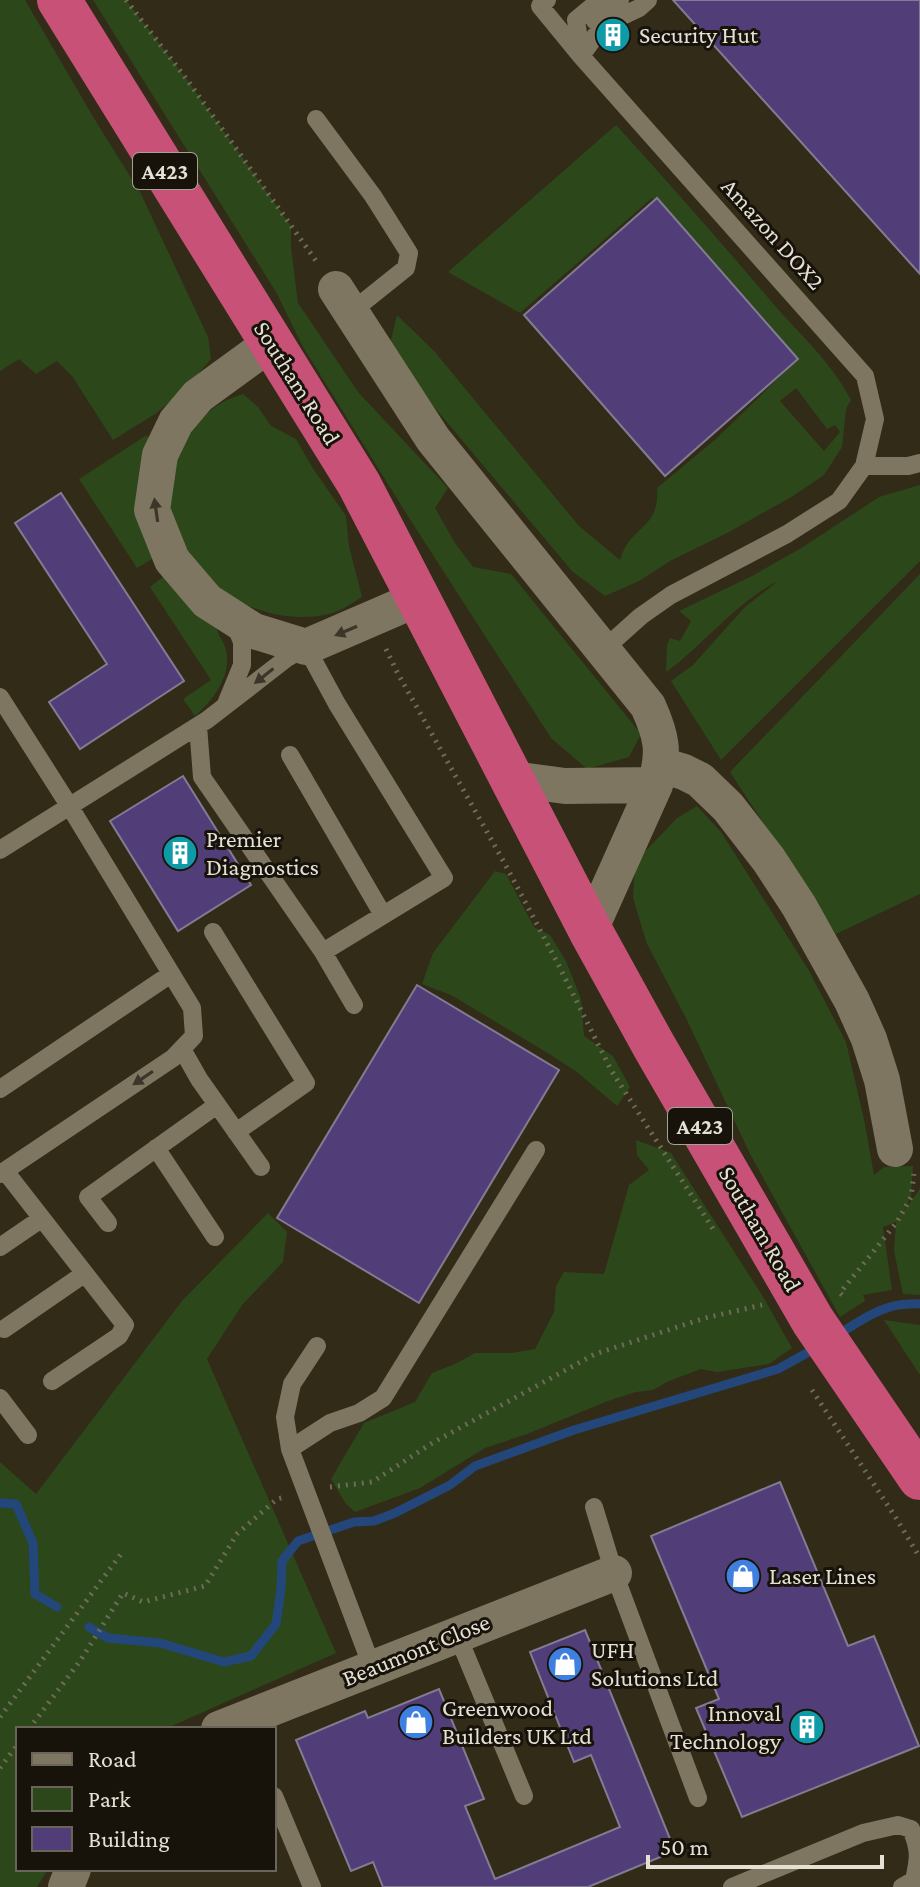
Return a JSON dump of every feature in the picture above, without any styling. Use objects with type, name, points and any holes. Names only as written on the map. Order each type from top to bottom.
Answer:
[{"type":"highway","name":"Southam Road","points":[[59,0],[359,484],[590,930],[654,1046],[826,1307],[824,1374],[920,1478]]},
{"type":"street","points":[[344,300],[433,439],[648,706],[656,726],[661,743],[658,775],[590,930]]},
{"type":"street","points":[[272,342],[198,396],[176,422],[160,455],[152,510],[172,560],[207,601],[254,631],[306,647],[417,599]]},
{"type":"street","points":[[512,779],[565,786],[684,772],[700,780],[728,807],[769,860],[799,906],[852,1001],[869,1039],[882,1080],[895,1149]]},
{"type":"street","name":"Beaumont Close","points":[[236,1726],[372,1667],[614,1573]]},
{"type":"lane","name":"Amazon DOX2","points":[[547,0],[540,6],[581,56],[865,376],[875,419],[864,466]]},
{"type":"lane","points":[[581,56],[576,20],[600,0]]},
{"type":"lane","points":[[581,56],[588,27],[620,0]]},
{"type":"lane","points":[[581,56],[603,25],[639,8],[648,0]]},
{"type":"lane","points":[[316,119],[373,196],[409,253],[406,268],[344,300]]},
{"type":"lane","points":[[603,650],[641,616],[671,595],[787,534],[839,501],[864,466],[920,463]]},
{"type":"lane","points":[[225,707],[242,665],[242,642],[232,617]]},
{"type":"lane","points":[[0,850],[198,726],[306,647],[337,704],[444,878],[323,952]]},
{"type":"lane","points":[[0,697],[192,1008],[194,1036],[173,1058],[3,1172],[125,1325],[119,1336],[52,1381]]},
{"type":"lane","points":[[198,726],[202,777],[323,952],[354,1005]]},
{"type":"lane","points":[[290,755],[383,915]]},
{"type":"lane","points":[[213,932],[306,1083],[236,1132]]},
{"type":"lane","points":[[0,1089],[171,974]]},
{"type":"lane","points":[[182,1049],[199,1079],[261,1167]]},
{"type":"lane","points":[[108,1223],[88,1197],[217,1105]]},
{"type":"lane","points":[[156,1148],[215,1237]]},
{"type":"lane","points":[[290,1449],[330,1423],[359,1413],[383,1398],[536,1150]]},
{"type":"lane","points":[[0,1247],[41,1219]]},
{"type":"lane","points":[[4,1329],[84,1274]]},
{"type":"lane","points":[[317,1346],[292,1384],[285,1417],[290,1449],[372,1667]]},
{"type":"lane","points":[[0,1398],[28,1435]]},
{"type":"lane","points":[[594,1507],[614,1573],[698,1798]]},
{"type":"lane","points":[[457,1634],[524,1796]]},
{"type":"lane","points":[[276,1801],[312,1887]]},
{"type":"lane","points":[[732,1887],[834,1843],[898,1825],[911,1829],[918,1845],[919,1860],[914,1880],[902,1887]]},
{"type":"path","points":[[126,0],[188,81],[344,300]]},
{"type":"path","points":[[372,619],[397,672],[557,962],[611,1070],[720,1239]]},
{"type":"path","points":[[826,1307],[897,1222],[911,1197],[914,1173],[910,1148],[895,1149]]},
{"type":"path","points":[[30,1727],[80,1661],[123,1593],[143,1602],[205,1586],[237,1534],[277,1499],[305,1490],[372,1482],[434,1442],[595,1354],[705,1318],[763,1304]]},
{"type":"path","points":[[824,1374],[896,1518],[920,1558]]},
{"type":"path","points":[[0,1717],[124,1550]]},
{"type":"path","points":[[0,1768],[16,1747]]},
{"type":"green space","points":[[0,0],[25,0],[141,194],[208,337],[211,359],[183,391],[155,414],[113,440],[72,376],[57,361],[36,374],[19,359],[0,371]]},
{"type":"green space","points":[[93,0],[126,0],[291,226],[298,303],[358,392],[448,488],[435,508],[473,567],[511,574],[641,734],[629,757],[587,769],[551,738],[303,347],[276,292]]},
{"type":"green space","points":[[616,125],[833,372],[851,400],[846,409],[842,447],[824,475],[793,496],[670,561],[639,581],[605,596],[572,571],[388,352],[397,315],[434,351],[579,526],[620,560],[630,540],[654,512],[657,488],[717,438],[798,359],[652,198],[520,313],[448,272]],"holes":[[[796,388],[827,429],[835,425],[840,432],[824,451],[780,401]]]},
{"type":"green space","points":[[243,394],[258,407],[271,426],[296,439],[346,516],[349,546],[362,597],[338,611],[302,617],[274,614],[248,606],[203,575],[186,553],[175,529],[170,482],[172,465],[179,449],[207,413]]},
{"type":"green space","points":[[147,435],[151,441],[157,556],[137,568],[79,479]]},
{"type":"green space","points":[[920,485],[920,561],[721,760],[671,681],[693,665],[744,608],[778,581],[734,612],[666,672],[670,638],[680,641],[691,621],[679,611],[803,547],[879,497]]},
{"type":"green space","points":[[168,573],[217,620],[218,632],[226,650],[226,669],[220,687],[195,716],[183,699],[211,680],[150,587]]},
{"type":"green space","points":[[920,574],[920,894],[836,934],[730,772]]},
{"type":"green space","points":[[697,806],[721,832],[808,969],[846,1042],[874,1175],[884,1167],[913,1166],[911,1197],[903,1212],[920,1189],[920,1295],[903,1294],[894,1251],[896,1222],[883,1227],[892,1290],[863,1295],[865,1301],[840,1317],[750,1154],[685,1016],[647,944],[633,898],[635,862],[677,818]]},
{"type":"green space","points":[[495,871],[506,874],[534,927],[550,935],[566,961],[581,999],[584,1036],[613,1056],[630,1087],[617,1106],[577,1072],[546,1052],[451,995],[422,984],[433,953]]},
{"type":"green space","points":[[636,1140],[671,1153],[762,1295],[792,1348],[769,1364],[717,1372],[701,1369],[653,1390],[608,1401],[485,1448],[420,1488],[355,1512],[346,1504],[331,1479],[364,1423],[415,1402],[432,1373],[475,1353],[512,1353],[535,1349],[554,1312],[556,1286],[564,1272],[604,1274],[629,1185],[649,1170],[637,1155]]},
{"type":"green space","points":[[268,1213],[287,1232],[283,1262],[242,1305],[207,1359],[336,1653],[170,1727],[16,1727],[16,1871],[47,1871],[37,1887],[0,1887],[0,1462],[36,1494],[182,1301]]},
{"type":"green space","points":[[884,1320],[920,1325],[920,1375]]},
{"type":"building","points":[[673,0],[920,0],[920,274]]},
{"type":"building","points":[[657,198],[798,359],[665,476],[524,315]]},
{"type":"building","points":[[61,493],[184,681],[80,749],[49,702],[107,664],[15,523]]},
{"type":"building","name":"Premier Diagnostics","points":[[183,776],[251,885],[178,931],[110,821]]},
{"type":"building","points":[[417,985],[559,1070],[419,1303],[277,1218]]},
{"type":"building","points":[[780,1482],[848,1646],[874,1636],[919,1746],[742,1817],[696,1708],[719,1699],[651,1536]]},
{"type":"building","points":[[585,1630],[675,1851],[588,1887],[383,1887],[373,1862],[351,1871],[296,1740],[365,1711],[368,1718],[439,1689],[484,1799],[465,1806],[495,1879],[620,1827],[591,1755],[574,1762],[530,1652]]},
{"type":"waterway","points":[[836,1336],[886,1308],[920,1304]]},
{"type":"waterway","points":[[89,1627],[108,1638],[160,1643],[224,1662],[251,1656],[276,1624],[282,1561],[298,1541],[354,1522],[374,1521],[395,1513],[450,1485],[475,1466],[574,1430],[778,1369],[816,1348]]},
{"type":"waterway","points":[[0,1503],[16,1504],[33,1543],[35,1594],[57,1607]]},
{"type":"place","name":"Security Hut","points":[[613,35]]},
{"type":"place","name":"Premier Diagnostics","points":[[180,853]]},
{"type":"place","name":"Laser Lines","points":[[743,1576]]},
{"type":"place","name":"UFH Solutions Ltd","points":[[565,1664]]},
{"type":"place","name":"Greenwood Builders UK Ltd","points":[[416,1722]]},
{"type":"place","name":"Innoval Technology","points":[[807,1727]]}]
